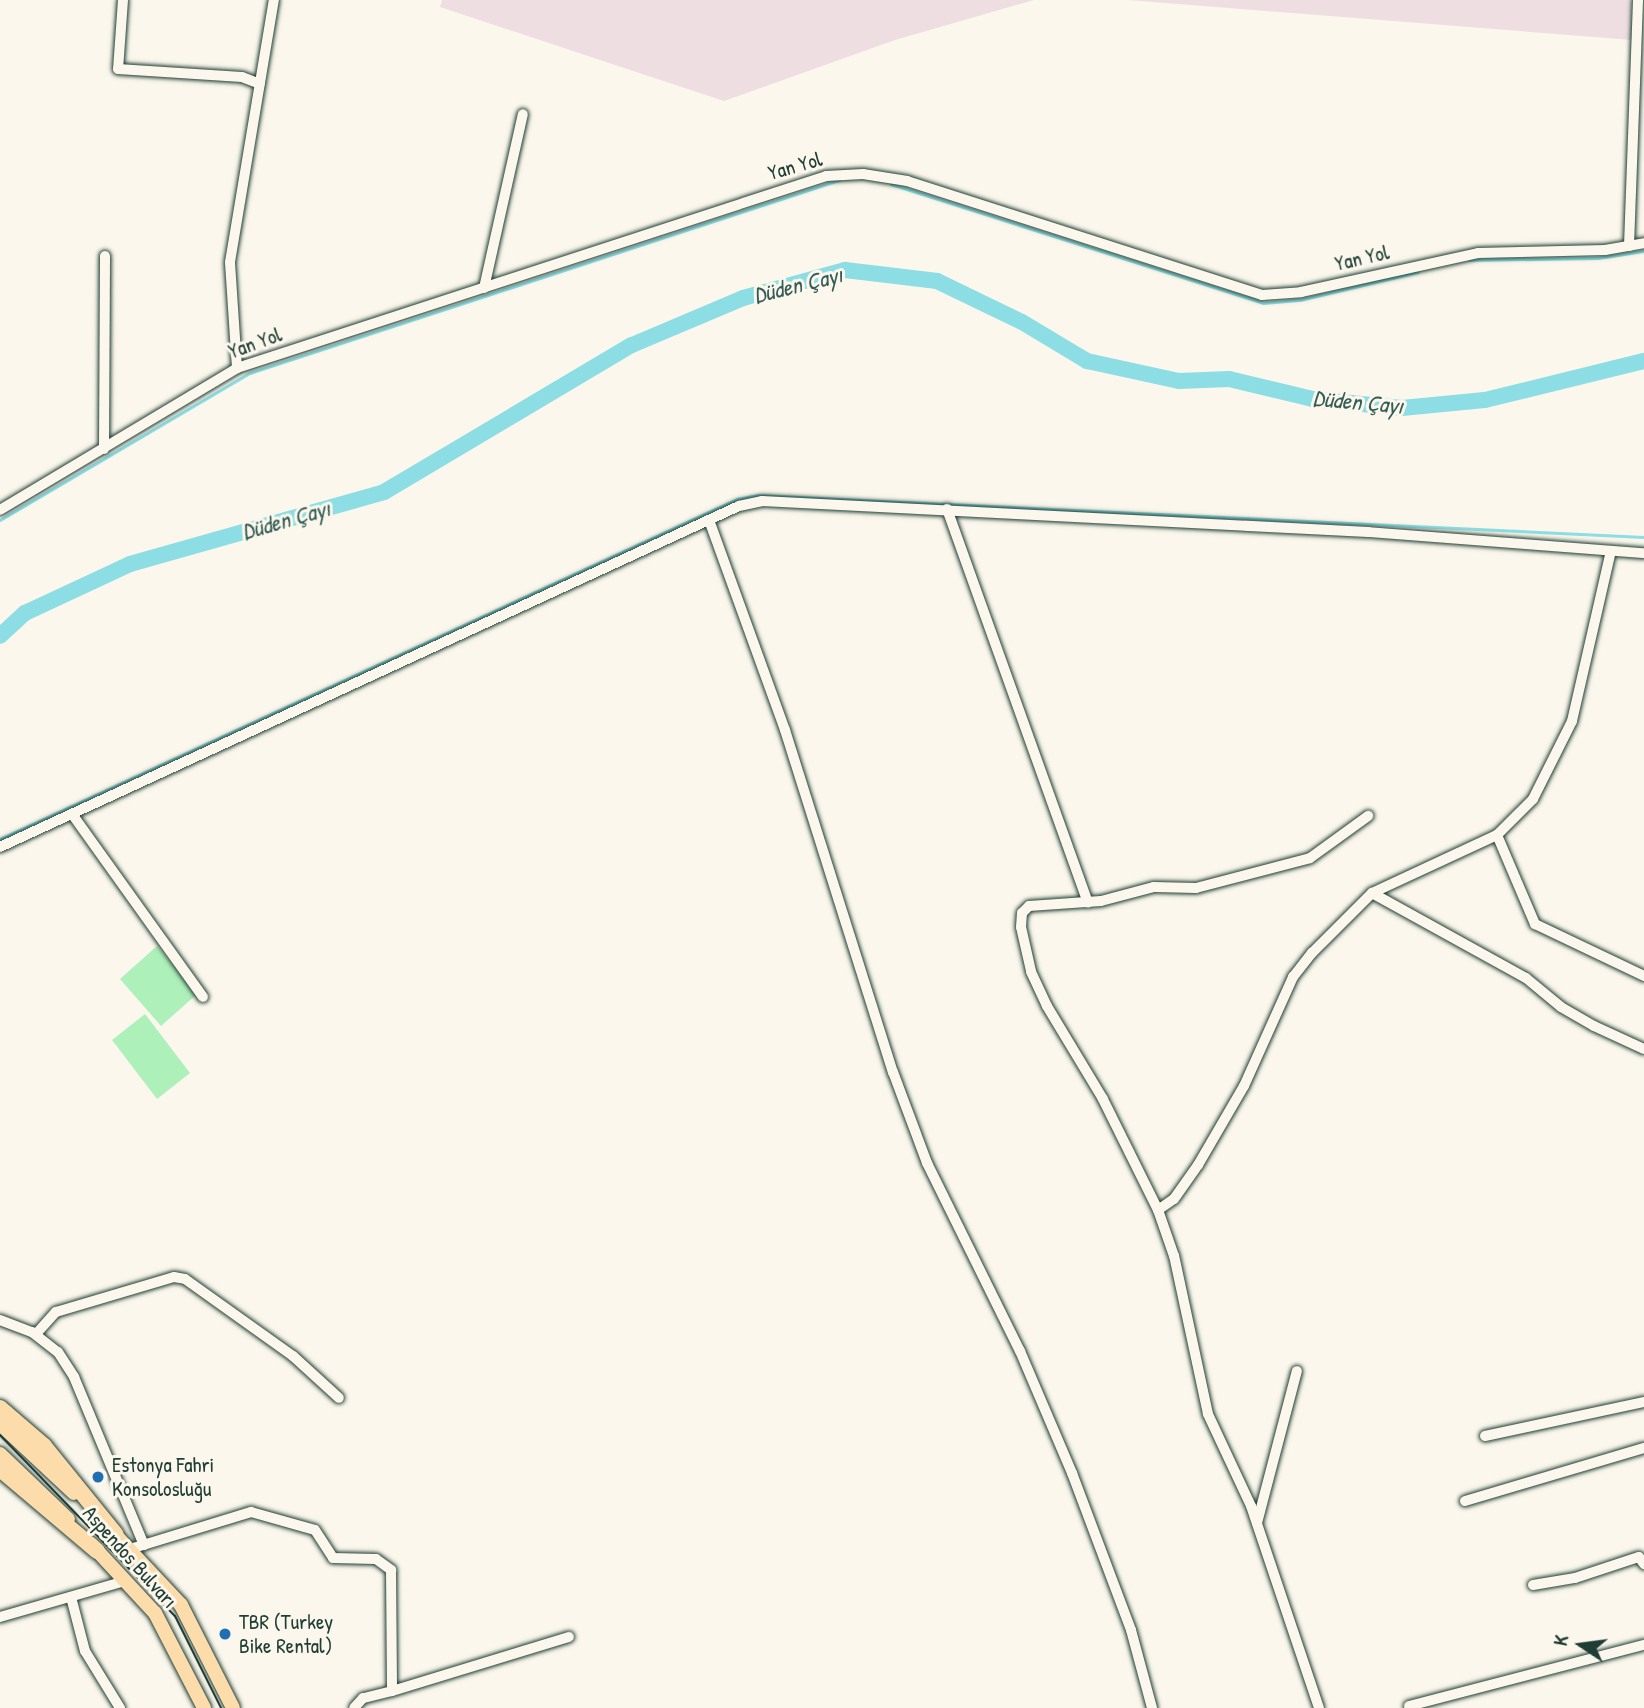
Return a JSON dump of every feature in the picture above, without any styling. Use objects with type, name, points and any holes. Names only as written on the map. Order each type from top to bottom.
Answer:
[{"type":"highway","points":[[0,1408],[44,1446],[116,1535]]},
{"type":"highway","points":[[0,1469],[97,1551]]},
{"type":"main road","name":"Aspendos Bulvarı","points":[[0,1424],[116,1535],[137,1547],[191,1621],[233,1708]]},
{"type":"main road","name":"Aspendos Bulvarı","points":[[0,1454],[32,1480],[125,1581],[170,1635],[204,1708]]},
{"type":"street","points":[[123,0],[118,69],[242,77],[260,84]]},
{"type":"street","points":[[237,368],[230,262],[274,0]]},
{"type":"street","points":[[1629,246],[1638,0]]},
{"type":"street","points":[[484,288],[523,114]]},
{"type":"street","name":"Yan Yol","points":[[0,510],[237,368],[839,174],[908,181],[1262,295],[1301,292],[1478,253],[1644,243]]},
{"type":"street","points":[[104,449],[105,256]]},
{"type":"street","points":[[0,847],[709,520],[762,501],[1368,532],[1644,554]]},
{"type":"street","points":[[947,509],[1088,902]]},
{"type":"street","points":[[709,520],[785,730],[892,1072],[928,1163],[1004,1317],[1072,1473],[1131,1630],[1152,1708]]},
{"type":"street","points":[[1158,1210],[1174,1199],[1216,1135],[1256,1063],[1293,977],[1372,893],[1497,835],[1533,799],[1566,736],[1611,551]]},
{"type":"street","points":[[72,814],[203,997]]},
{"type":"street","points":[[1319,1708],[1258,1523],[1208,1414],[1174,1256],[1158,1210],[1103,1099],[1046,1006],[1031,971],[1021,927],[1022,913],[1029,906],[1088,902],[1154,887],[1196,888],[1310,858],[1367,816]]},
{"type":"street","points":[[1497,835],[1508,854],[1535,925],[1644,976]]},
{"type":"street","points":[[1372,893],[1526,978],[1594,1027],[1644,1049]]},
{"type":"street","points":[[36,1334],[56,1312],[174,1277],[185,1279],[293,1356],[338,1398]]},
{"type":"street","points":[[0,1320],[36,1334],[58,1352],[74,1377],[137,1547],[251,1512],[315,1530],[333,1558],[376,1559],[391,1570],[392,1691]]},
{"type":"street","points":[[1258,1523],[1297,1371]]},
{"type":"street","points":[[1485,1436],[1644,1402]]},
{"type":"street","points":[[1465,1501],[1644,1448]]},
{"type":"street","points":[[1533,1585],[1575,1577],[1639,1557],[1644,1564]]},
{"type":"street","points":[[0,1617],[125,1581]]},
{"type":"street","points":[[71,1597],[85,1651],[120,1708]]},
{"type":"street","points":[[354,1708],[363,1699],[569,1637]]},
{"type":"street","points":[[1409,1706],[1644,1645]]},
{"type":"shaded area","points":[[442,0],[1034,0],[895,40],[724,101],[440,7]]},
{"type":"shaded area","points":[[1128,0],[1631,0],[1632,40]]},
{"type":"green space","points":[[157,946],[197,994],[161,1026],[120,979]]},
{"type":"green space","points":[[145,1014],[190,1073],[157,1099],[112,1040]]},
{"type":"waterway","points":[[0,520],[250,373],[839,180]]},
{"type":"waterway","points":[[891,184],[1263,303],[1300,300],[1418,272]]},
{"type":"waterway","points":[[1469,260],[1598,258],[1644,251]]},
{"type":"waterway","name":"Düden Çayı","points":[[0,636],[25,613],[130,564],[384,492],[632,345],[743,298],[845,270],[937,281],[1022,322],[1087,361],[1179,381],[1229,379],[1312,399],[1402,408],[1485,400],[1644,361]]},
{"type":"waterway","points":[[0,839],[737,499],[758,495],[1644,537]]},
{"type":"tram line","points":[[0,1435],[175,1616],[221,1708]]},
{"type":"place","name":"Estonya Fahri Konsolosluğu","points":[[98,1477]]},
{"type":"place","name":"TBR (Turkey Bike Rental)","points":[[225,1634]]}]
